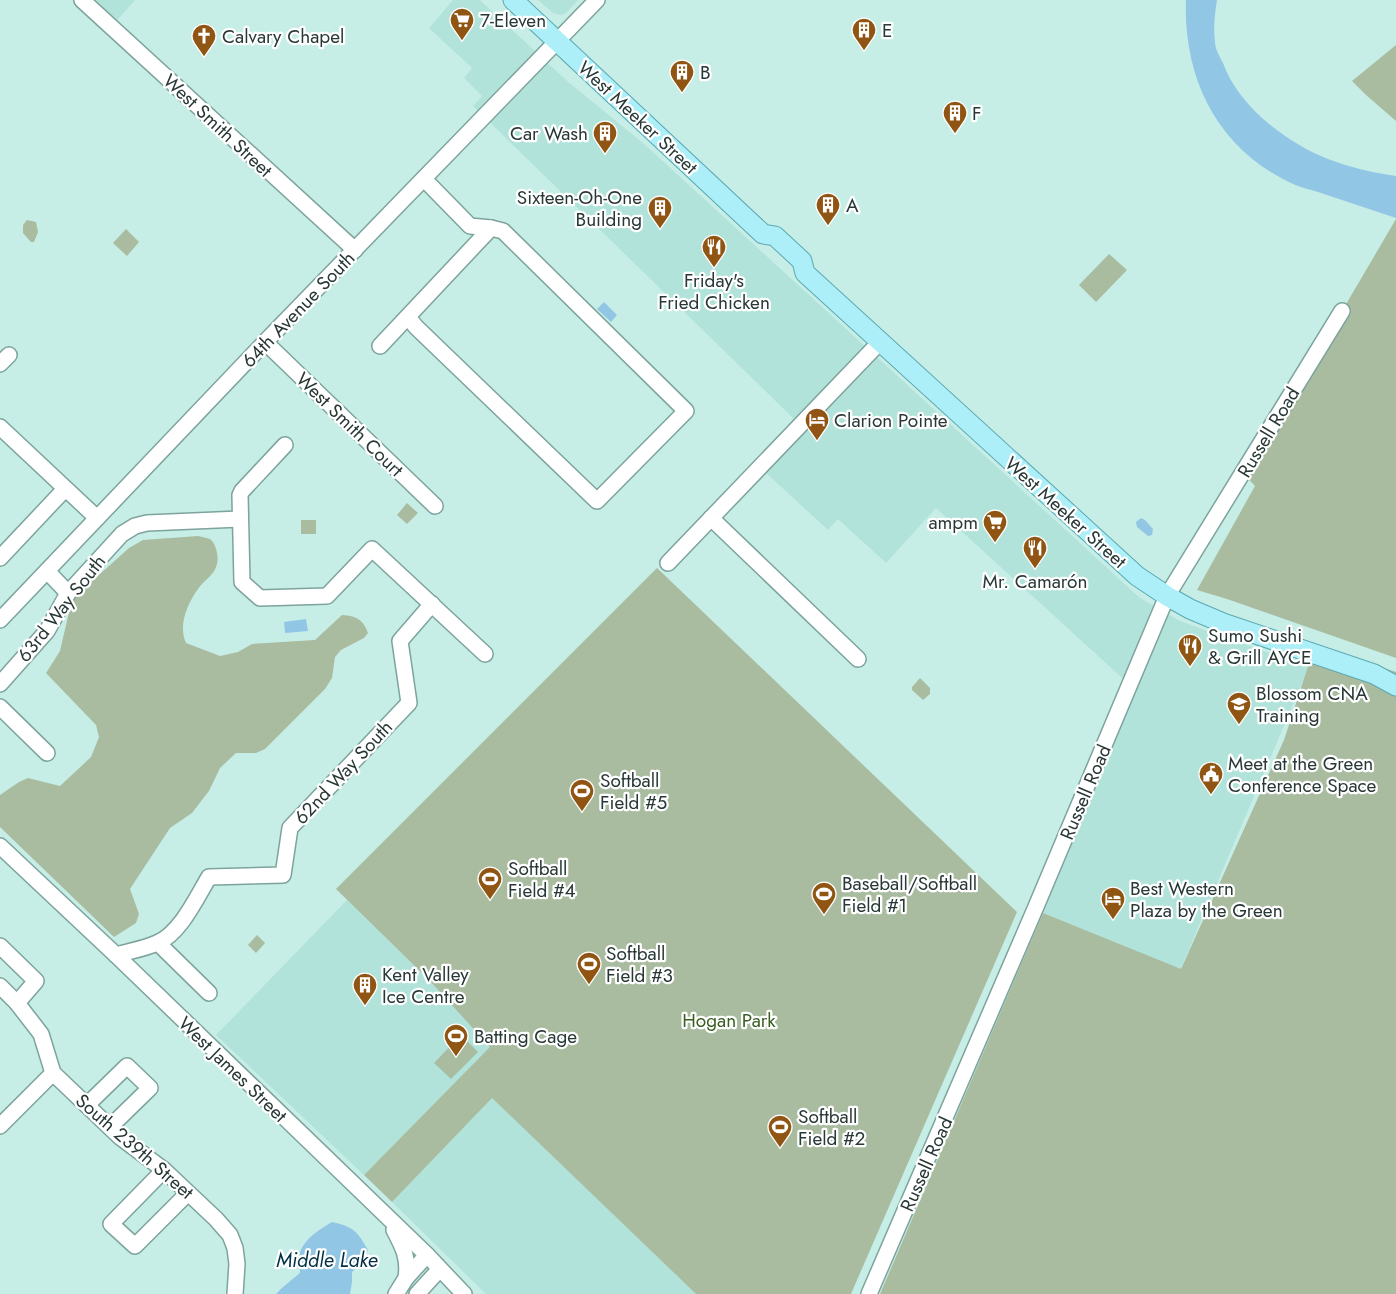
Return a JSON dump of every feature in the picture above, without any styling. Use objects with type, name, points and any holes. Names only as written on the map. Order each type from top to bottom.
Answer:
[{"type":"main road","name":"West Meeker Street","points":[[513,0],[763,234],[775,236],[802,261],[805,272],[1136,576],[1190,609],[1374,674],[1396,686]]},
{"type":"main road","name":"West Meeker Street","points":[[1374,674],[1396,676]]},
{"type":"street","name":"West Smith Street","points":[[82,0],[355,250]]},
{"type":"street","name":"64th Avenue South","points":[[0,620],[265,342],[597,0]]},
{"type":"street","points":[[408,317],[416,327],[598,501],[686,411],[503,232],[491,228],[470,226],[424,179]]},
{"type":"street","points":[[380,346],[491,228]]},
{"type":"street","name":"Russell Road","points":[[869,1294],[957,1092],[1167,596],[1342,311]]},
{"type":"street","name":"West Smith Court","points":[[265,342],[436,506]]},
{"type":"street","points":[[668,563],[880,342]]},
{"type":"street","points":[[0,427],[97,518]]},
{"type":"street","points":[[285,445],[242,490],[240,495],[242,582],[260,598],[328,596],[372,549],[485,654]]},
{"type":"street","points":[[0,558],[65,489]]},
{"type":"street","points":[[711,518],[858,659]]},
{"type":"street","name":"63rd Way South","points":[[0,684],[47,631],[68,593],[122,534],[135,526],[147,523],[240,519]]},
{"type":"street","points":[[46,571],[68,593]]},
{"type":"street","name":"62nd Way South","points":[[116,955],[158,943],[171,934],[180,924],[209,877],[283,875],[290,828],[409,703],[400,641],[432,604]]},
{"type":"street","points":[[0,706],[48,753]]},
{"type":"street","name":"West James Street","points":[[0,846],[116,955],[427,1255],[439,1270],[464,1294]]},
{"type":"street","points":[[158,943],[209,993]]},
{"type":"street","points":[[0,946],[36,981],[17,1003]]},
{"type":"street","name":"South 239th Street","points":[[0,986],[17,1003],[41,1034],[54,1073],[120,1137],[164,1170],[216,1219],[230,1235],[237,1264],[235,1294]]},
{"type":"street","points":[[87,1105],[127,1066],[150,1088],[110,1127]]},
{"type":"street","points":[[0,1126],[54,1073]]},
{"type":"street","points":[[164,1170],[112,1224],[117,1230],[135,1246],[188,1193]]},
{"type":"street","points":[[387,1217],[406,1255],[408,1266],[406,1278]]},
{"type":"street","points":[[396,1294],[406,1278],[427,1255]]},
{"type":"street","points":[[417,1294],[439,1270]]},
{"type":"shaded area","points":[[81,0],[135,0],[111,27]]},
{"type":"shaded area","points":[[453,0],[480,0],[566,80],[643,143],[1140,598],[1180,621],[1309,667],[1178,975],[1043,913],[1135,692],[1121,677],[936,508],[886,563],[838,519],[828,530],[754,462],[794,419],[473,106],[482,96],[464,78],[472,68],[429,28]]},
{"type":"shaded area","points":[[538,0],[578,0],[566,13],[561,15],[553,13]]},
{"type":"shaded area","points":[[347,900],[494,1044],[364,1175],[216,1035]]},
{"type":"shaded area","points":[[492,1097],[696,1294],[486,1294],[392,1202]]},
{"type":"green space","points":[[1396,45],[1396,121],[1352,81]]},
{"type":"green space","points":[[1396,219],[1396,658],[1197,590],[1255,486],[1243,473]]},
{"type":"green space","points":[[27,220],[36,222],[38,232],[34,242],[31,242],[23,233],[23,225]]},
{"type":"green space","points":[[126,229],[139,242],[127,256],[113,243]]},
{"type":"green space","points":[[1109,254],[1127,270],[1096,302],[1079,285]]},
{"type":"green space","points":[[407,503],[418,513],[407,524],[397,515]]},
{"type":"green space","points":[[301,520],[316,520],[316,534],[301,534]]},
{"type":"green space","points":[[198,536],[212,541],[218,561],[216,568],[198,589],[187,608],[183,622],[186,643],[220,656],[238,652],[252,644],[315,640],[342,615],[351,616],[361,621],[368,633],[364,638],[341,650],[335,657],[332,678],[325,689],[265,749],[256,753],[236,753],[220,768],[209,791],[192,813],[170,828],[130,889],[139,914],[136,923],[114,937],[0,827],[0,795],[28,778],[60,786],[91,757],[99,737],[96,725],[46,673],[60,651],[72,599],[129,548],[143,540]]},
{"type":"green space","name":"Hogan Park","points":[[657,568],[1017,912],[851,1294],[696,1294],[492,1098],[392,1202],[364,1175],[490,1047],[430,981],[336,889]]},
{"type":"green space","points":[[1315,645],[1396,672],[1396,1294],[880,1294],[1043,913],[1181,969],[1284,740]]},
{"type":"green space","points":[[920,678],[930,688],[930,694],[923,700],[912,690],[912,687]]},
{"type":"green space","points":[[257,935],[265,943],[256,953],[248,945]]},
{"type":"green space","name":"Batting Cage","points":[[461,1035],[478,1052],[451,1079],[434,1063]]},
{"type":"water","points":[[1186,0],[1217,0],[1214,31],[1215,45],[1226,71],[1244,99],[1277,131],[1324,158],[1358,169],[1396,176],[1396,218],[1295,185],[1265,169],[1243,151],[1225,131],[1210,108],[1199,84],[1191,57],[1187,29]]},
{"type":"water","points":[[604,302],[617,315],[611,322],[597,309]]},
{"type":"water","points":[[1141,518],[1153,529],[1152,535],[1148,536],[1137,527],[1136,522]]},
{"type":"water","points":[[306,619],[308,631],[285,633],[284,622]]},
{"type":"water","name":"Middle Lake","points":[[332,1222],[354,1231],[368,1250],[361,1264],[352,1272],[350,1294],[276,1294],[300,1273],[300,1252],[305,1242]]},
{"type":"place","name":"7-Eleven","points":[[462,41]]},
{"type":"place","name":"E","points":[[864,51]]},
{"type":"place","name":"Calvary Chapel","points":[[204,57]]},
{"type":"place","name":"B","points":[[682,93]]},
{"type":"place","name":"F","points":[[955,134]]},
{"type":"place","name":"Car Wash","points":[[605,154]]},
{"type":"place","name":"A","points":[[828,226]]},
{"type":"place","name":"Sixteen-Oh-One Building","points":[[660,229]]},
{"type":"place","name":"Friday's Fried Chicken","points":[[714,268]]},
{"type":"place","name":"Clarion Pointe","points":[[817,441]]},
{"type":"place","name":"ampm","points":[[995,543]]},
{"type":"place","name":"Mr. Camarón","points":[[1035,569]]},
{"type":"place","name":"Sumo Sushi & Grill AYCE","points":[[1190,667]]},
{"type":"place","name":"Blossom CNA Training","points":[[1239,725]]},
{"type":"place","name":"Meet at the Green Conference Space","points":[[1211,795]]},
{"type":"place","name":"Softball Field #5","points":[[582,812]]},
{"type":"place","name":"Softball Field #4","points":[[490,900]]},
{"type":"place","name":"Baseball/Softball Field #1","points":[[824,915]]},
{"type":"place","name":"Best Western Plaza by the Green","points":[[1113,920]]},
{"type":"place","name":"Softball Field #3","points":[[589,985]]},
{"type":"place","name":"Kent Valley Ice Centre","points":[[365,1006]]},
{"type":"place","name":"Batting Cage","points":[[456,1057]]},
{"type":"place","name":"Softball Field #2","points":[[780,1148]]}]
